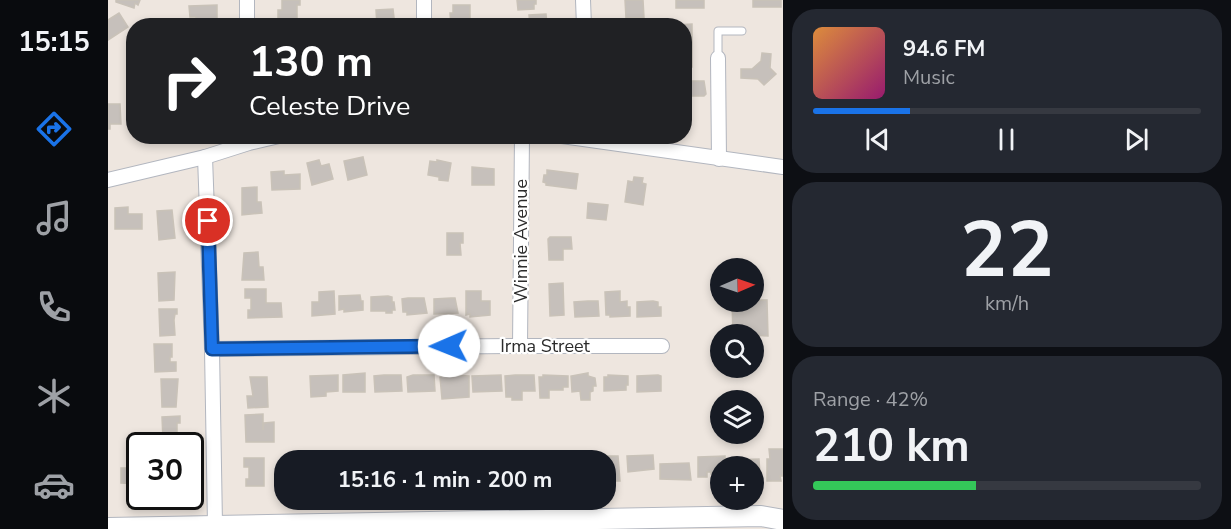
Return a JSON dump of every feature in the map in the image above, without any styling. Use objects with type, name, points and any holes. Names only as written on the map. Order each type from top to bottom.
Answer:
[{"type":"street","points":[[247,0],[248,18]]},
{"type":"street","points":[[424,0],[424,18]]},
{"type":"street","points":[[583,0],[584,18]]},
{"type":"street","points":[[718,58],[719,159]]},
{"type":"street","points":[[108,180],[206,157],[239,144]]},
{"type":"street","name":"Winnie Avenue","points":[[520,345],[522,144]]},
{"type":"street","points":[[622,144],[783,167]]},
{"type":"street","points":[[206,157],[212,349],[214,525]]},
{"type":"street","name":"Irma Street","points":[[212,349],[520,345],[662,346]]},
{"type":"street","points":[[108,528],[214,525],[642,524],[761,516],[783,520]]},
{"type":"lane","points":[[718,58],[718,31],[742,31]]},
{"type":"building","points":[[116,0],[140,0],[138,5],[135,3],[134,8],[116,2]]},
{"type":"building","points":[[282,0],[300,0],[300,5],[297,5],[297,18],[278,18],[278,10],[282,10]]},
{"type":"building","points":[[517,0],[536,0],[536,4],[534,4],[534,9],[518,10]]},
{"type":"building","points":[[625,0],[643,0],[644,18],[626,18]]},
{"type":"building","points":[[676,0],[704,0],[704,8],[676,8]]},
{"type":"building","points":[[753,0],[781,0],[781,7],[753,7]]},
{"type":"building","points":[[217,5],[217,18],[190,17],[189,6]]},
{"type":"building","points":[[453,5],[470,5],[470,18],[450,18],[450,13],[453,13]]},
{"type":"building","points":[[393,9],[394,18],[376,18],[376,10]]},
{"type":"building","points":[[119,13],[126,24],[126,28],[108,40],[108,20]]},
{"type":"building","points":[[546,14],[546,18],[529,18],[529,15]]},
{"type":"building","points":[[762,53],[771,54],[770,68],[776,74],[764,85],[758,79],[741,78],[741,69],[752,69],[761,61]]},
{"type":"building","points":[[692,81],[704,81],[706,94],[692,96]]},
{"type":"building","points":[[108,104],[120,104],[121,124],[110,124],[110,129],[108,129]]},
{"type":"building","points":[[363,157],[367,175],[348,180],[344,161]]},
{"type":"building","points":[[319,160],[321,166],[329,164],[333,179],[312,185],[307,163]]},
{"type":"building","points":[[437,160],[451,163],[448,181],[428,175],[430,161],[437,162]]},
{"type":"building","points":[[472,167],[494,169],[494,185],[472,185]]},
{"type":"building","points":[[547,170],[578,174],[576,189],[546,185],[543,182]]},
{"type":"building","points":[[284,171],[284,175],[300,174],[300,189],[272,190],[271,172]]},
{"type":"building","points":[[634,177],[643,178],[642,183],[646,184],[643,205],[625,202],[628,181],[633,182]]},
{"type":"building","points":[[257,187],[257,202],[261,202],[262,213],[242,215],[242,188]]},
{"type":"building","points":[[588,203],[608,205],[606,220],[587,218]]},
{"type":"building","points":[[128,207],[128,214],[142,214],[142,229],[115,229],[115,208]]},
{"type":"building","points":[[172,210],[175,238],[159,240],[157,211]]},
{"type":"building","points":[[447,233],[463,233],[463,243],[460,243],[461,255],[447,255]]},
{"type":"building","points":[[550,237],[571,237],[572,249],[563,249],[563,260],[549,260],[548,239]]},
{"type":"building","points":[[258,252],[259,267],[263,267],[264,280],[242,280],[244,253]]},
{"type":"building","points":[[175,272],[174,300],[159,301],[158,273]]},
{"type":"building","points":[[563,283],[564,315],[550,316],[549,284]]},
{"type":"building","points":[[245,289],[266,289],[266,303],[281,303],[282,317],[248,318],[251,298],[245,298]]},
{"type":"building","points":[[334,291],[335,314],[312,316],[312,302],[319,302],[319,292]]},
{"type":"building","points":[[466,291],[481,291],[481,301],[490,301],[490,315],[470,317],[470,314],[466,315]]},
{"type":"building","points":[[620,291],[620,302],[627,301],[630,316],[610,317],[606,315],[605,292]]},
{"type":"building","points":[[360,295],[363,310],[344,312],[344,309],[339,310],[339,296]]},
{"type":"building","points":[[371,297],[392,297],[392,302],[394,302],[395,310],[392,310],[392,313],[371,311]]},
{"type":"building","points":[[424,298],[427,313],[407,315],[407,312],[403,312],[402,299]]},
{"type":"building","points":[[455,298],[458,313],[434,314],[434,299]]},
{"type":"building","points":[[764,300],[767,300],[768,336],[764,336],[764,324],[733,324],[732,312],[764,312]]},
{"type":"building","points":[[598,301],[599,316],[575,317],[574,302]]},
{"type":"building","points":[[637,302],[658,302],[658,307],[661,307],[661,316],[637,317]]},
{"type":"building","points":[[159,309],[177,309],[174,320],[175,335],[160,336]]},
{"type":"building","points":[[154,344],[172,344],[170,362],[176,362],[176,371],[155,372]]},
{"type":"building","points":[[365,373],[365,392],[343,392],[343,375]]},
{"type":"building","points":[[588,373],[588,376],[595,378],[596,386],[593,386],[593,391],[590,392],[590,400],[581,400],[580,391],[572,392],[571,376]]},
{"type":"building","points":[[338,375],[338,391],[326,392],[326,396],[311,397],[310,376]]},
{"type":"building","points":[[401,375],[402,391],[375,392],[374,376]]},
{"type":"building","points":[[434,375],[435,391],[408,392],[407,377]]},
{"type":"building","points":[[501,375],[502,391],[473,392],[472,376]]},
{"type":"building","points":[[534,375],[535,391],[522,391],[522,400],[512,400],[512,397],[506,397],[505,376]]},
{"type":"building","points":[[543,375],[568,376],[568,387],[563,387],[563,390],[549,390],[549,398],[540,398],[539,377]]},
{"type":"building","points":[[608,375],[628,376],[626,390],[604,391],[604,377]]},
{"type":"building","points":[[469,376],[469,397],[442,399],[440,377]]},
{"type":"building","points":[[637,376],[661,376],[661,391],[637,392]]},
{"type":"building","points":[[250,377],[267,377],[268,407],[248,408],[247,396],[253,396]]},
{"type":"building","points":[[161,379],[178,379],[176,407],[162,407]]},
{"type":"building","points":[[263,414],[263,430],[264,423],[274,422],[274,442],[246,442],[245,415]]},
{"type":"building","points":[[180,416],[177,432],[163,432],[162,417]]},
{"type":"building","points":[[769,449],[783,449],[781,481],[767,481]]},
{"type":"building","points":[[653,455],[654,469],[628,472],[627,456]]},
{"type":"building","points":[[616,456],[618,456],[620,481],[616,481]]},
{"type":"building","points":[[698,457],[710,457],[710,472],[707,472],[707,477],[698,477]]},
{"type":"building","points":[[244,458],[264,458],[264,486],[246,486],[246,479],[249,479],[249,467],[244,467]]},
{"type":"building","points":[[689,463],[691,480],[660,479],[660,464]]},
{"type":"building","points":[[121,468],[126,468],[126,483],[121,483]]},
{"type":"route","points":[[208,221],[212,349],[449,346]]}]
